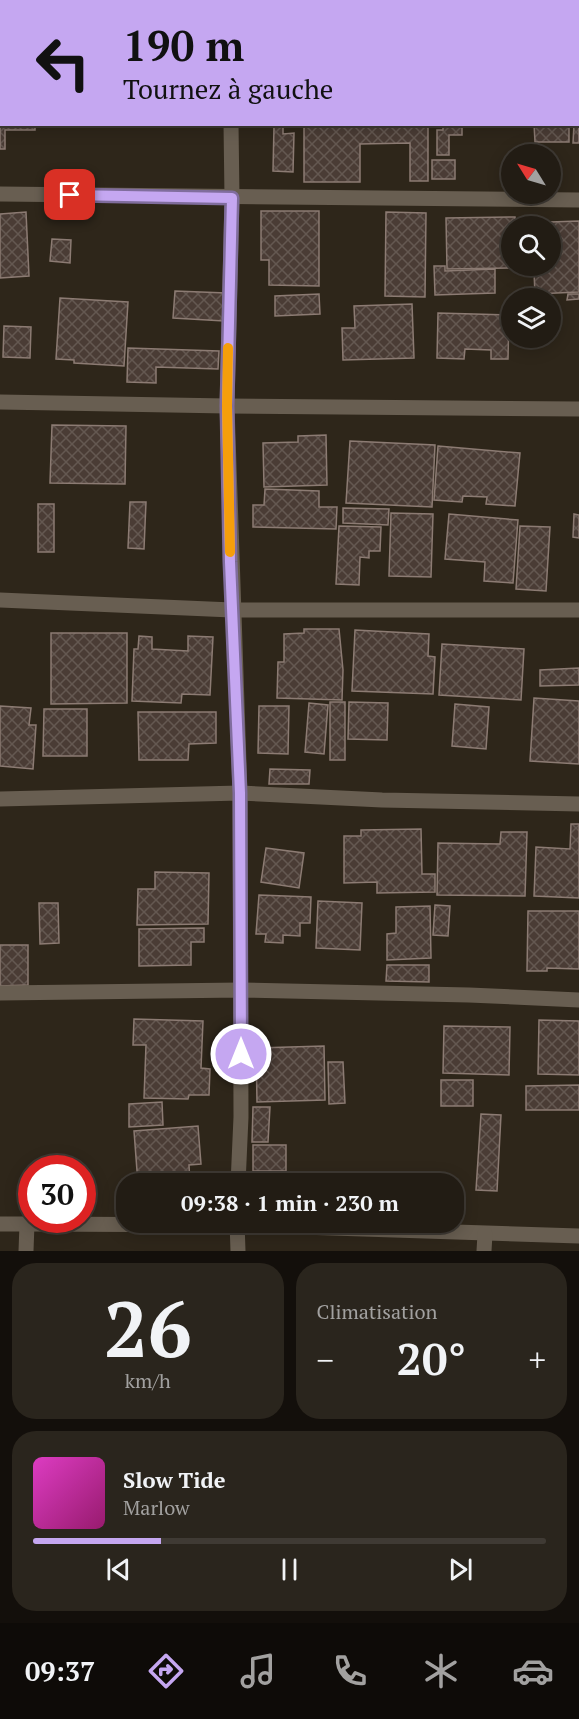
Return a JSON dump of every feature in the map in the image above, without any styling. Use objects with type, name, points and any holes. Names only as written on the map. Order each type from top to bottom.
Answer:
[{"type":"street","points":[[231,126],[232,198],[227,406],[232,610],[240,793],[241,1117],[238,1173]]},
{"type":"street","points":[[0,194],[579,200]]},
{"type":"street","points":[[0,402],[579,409]]},
{"type":"street","points":[[0,600],[232,610],[579,610]]},
{"type":"street","points":[[0,799],[240,793],[382,800],[579,804]]},
{"type":"street","points":[[0,993],[241,990],[579,1000]]},
{"type":"street","points":[[0,1224],[18,1224]]},
{"type":"street","points":[[96,1224],[116,1224]]},
{"type":"street","points":[[26,1251],[27,1233]]},
{"type":"street","points":[[237,1233],[238,1251]]},
{"type":"street","points":[[460,1233],[579,1236]]},
{"type":"street","points":[[484,1251],[485,1234]]},
{"type":"building","points":[[0,126],[35,126],[35,130],[5,130],[5,149],[0,149]]},
{"type":"building","points":[[274,126],[283,127],[283,134],[294,133],[293,172],[273,171]]},
{"type":"building","points":[[304,126],[428,126],[428,181],[410,181],[410,143],[360,144],[360,182],[304,182]]},
{"type":"building","points":[[443,126],[462,126],[462,135],[449,135],[449,155],[437,155],[437,130],[443,130]]},
{"type":"building","points":[[534,126],[569,126],[569,142],[535,142]]},
{"type":"building","points":[[574,126],[579,126],[579,143],[573,143]]},
{"type":"building","points":[[432,160],[455,160],[455,179],[432,179]]},
{"type":"building","points":[[261,211],[319,211],[319,286],[269,285],[269,260],[261,260]]},
{"type":"building","points":[[26,212],[29,276],[0,278],[0,214]]},
{"type":"building","points":[[386,212],[426,213],[425,297],[385,296]]},
{"type":"building","points":[[501,217],[501,268],[447,269],[446,218]]},
{"type":"building","points":[[579,221],[579,292],[561,293],[561,288],[535,288],[534,276],[561,276],[561,222]]},
{"type":"building","points":[[52,239],[71,240],[70,263],[50,261]]},
{"type":"building","points":[[434,266],[445,266],[445,271],[495,269],[495,293],[435,295]]},
{"type":"building","points":[[175,291],[226,293],[224,321],[173,318]]},
{"type":"building","points":[[319,294],[320,314],[275,316],[275,296]]},
{"type":"building","points":[[568,294],[579,294],[579,299],[567,300]]},
{"type":"building","points":[[60,298],[128,302],[124,366],[74,363],[74,360],[56,359]]},
{"type":"building","points":[[412,304],[414,358],[343,360],[342,328],[355,328],[354,306]]},
{"type":"building","points":[[438,313],[501,315],[501,348],[508,348],[508,359],[491,359],[491,350],[465,349],[464,359],[437,358]]},
{"type":"building","points":[[4,326],[31,327],[30,358],[3,357]]},
{"type":"building","points":[[128,348],[219,351],[218,369],[156,367],[156,383],[127,382]]},
{"type":"building","points":[[52,425],[126,426],[125,484],[50,483]]},
{"type":"building","points":[[326,435],[327,485],[264,487],[263,443],[298,442],[298,436]]},
{"type":"building","points":[[350,441],[435,445],[432,507],[346,503]]},
{"type":"building","points":[[438,446],[520,453],[515,506],[486,504],[487,497],[463,496],[462,502],[434,500]]},
{"type":"building","points":[[265,489],[319,491],[319,507],[337,507],[336,529],[253,527],[253,505],[264,505]]},
{"type":"building","points":[[130,502],[146,502],[144,549],[128,548]]},
{"type":"building","points":[[38,504],[54,504],[54,552],[38,552]]},
{"type":"building","points":[[343,508],[389,509],[388,525],[343,523]]},
{"type":"building","points":[[391,513],[433,514],[431,577],[389,576]]},
{"type":"building","points":[[449,514],[518,520],[513,583],[484,581],[485,562],[445,559]]},
{"type":"building","points":[[574,514],[579,515],[579,538],[573,537]]},
{"type":"building","points":[[339,526],[381,527],[380,551],[369,551],[369,558],[360,557],[359,585],[336,584]]},
{"type":"building","points":[[520,526],[550,527],[546,591],[516,589]]},
{"type":"building","points":[[304,629],[339,629],[343,670],[342,700],[277,698],[278,662],[284,662],[284,634],[304,633]]},
{"type":"building","points":[[355,630],[429,634],[428,656],[435,657],[433,694],[352,691]]},
{"type":"building","points":[[51,633],[127,633],[127,703],[51,704]]},
{"type":"building","points":[[139,636],[152,637],[152,649],[188,651],[188,636],[213,637],[210,695],[182,694],[181,703],[132,701],[134,649],[138,649]]},
{"type":"building","points":[[442,644],[524,649],[521,700],[439,695]]},
{"type":"building","points":[[579,668],[579,685],[540,686],[540,670]]},
{"type":"building","points":[[534,698],[579,701],[579,764],[530,761]]},
{"type":"building","points":[[330,702],[345,702],[345,760],[330,760]]},
{"type":"building","points":[[349,702],[388,703],[387,740],[348,739]]},
{"type":"building","points":[[309,703],[328,705],[324,754],[305,752]]},
{"type":"building","points":[[455,704],[489,707],[486,749],[452,746]]},
{"type":"building","points":[[0,706],[31,708],[29,725],[36,725],[33,769],[0,766]]},
{"type":"building","points":[[259,706],[289,706],[288,754],[258,753]]},
{"type":"building","points":[[44,709],[87,709],[87,756],[43,756]]},
{"type":"building","points":[[138,712],[216,712],[216,743],[189,744],[188,760],[139,760]]},
{"type":"building","points":[[270,769],[310,770],[309,784],[269,784]]},
{"type":"building","points":[[571,824],[579,824],[579,898],[534,896],[536,847],[570,849]]},
{"type":"building","points":[[421,829],[422,874],[435,874],[435,892],[377,893],[377,882],[344,883],[344,836],[361,836],[361,830]]},
{"type":"building","points":[[501,832],[527,832],[525,896],[437,895],[438,843],[500,844]]},
{"type":"building","points":[[266,848],[304,853],[299,888],[261,882]]},
{"type":"building","points":[[155,872],[209,873],[208,924],[137,925],[138,889],[155,889]]},
{"type":"building","points":[[259,895],[311,897],[310,923],[300,923],[300,936],[283,935],[283,943],[265,942],[266,934],[256,934]]},
{"type":"building","points":[[318,901],[362,903],[360,950],[316,948]]},
{"type":"building","points":[[39,903],[58,903],[59,943],[40,944]]},
{"type":"building","points":[[435,905],[450,906],[448,936],[433,935]]},
{"type":"building","points":[[430,906],[431,958],[387,960],[387,934],[396,933],[396,907]]},
{"type":"building","points":[[528,911],[579,911],[579,969],[547,968],[547,971],[527,971]]},
{"type":"building","points":[[204,928],[204,942],[191,942],[191,965],[139,966],[139,929]]},
{"type":"building","points":[[0,945],[28,945],[28,985],[0,986]]},
{"type":"building","points":[[387,965],[429,965],[429,982],[386,981]]},
{"type":"building","points":[[134,1019],[203,1021],[201,1068],[210,1069],[209,1095],[189,1095],[188,1099],[144,1098],[146,1045],[133,1045]]},
{"type":"building","points":[[539,1020],[579,1021],[579,1075],[538,1074]]},
{"type":"building","points":[[444,1026],[510,1027],[509,1075],[443,1073]]},
{"type":"building","points":[[324,1046],[325,1100],[257,1102],[256,1048]]},
{"type":"building","points":[[328,1062],[343,1062],[345,1103],[329,1104]]},
{"type":"building","points":[[441,1080],[473,1080],[473,1106],[441,1106]]},
{"type":"building","points":[[579,1085],[579,1110],[526,1110],[526,1086]]},
{"type":"building","points":[[162,1102],[163,1125],[129,1127],[129,1104]]},
{"type":"building","points":[[253,1107],[270,1107],[268,1142],[252,1142]]},
{"type":"building","points":[[481,1114],[501,1115],[497,1191],[476,1190]]},
{"type":"building","points":[[198,1126],[201,1164],[189,1165],[189,1173],[137,1173],[134,1131]]},
{"type":"building","points":[[253,1145],[286,1145],[286,1171],[253,1171]]},
{"type":"slow traffic","points":[[228,348],[230,552]]},
{"type":"route","points":[[70,195],[232,198],[227,406],[230,562],[240,793],[241,1054]]}]
